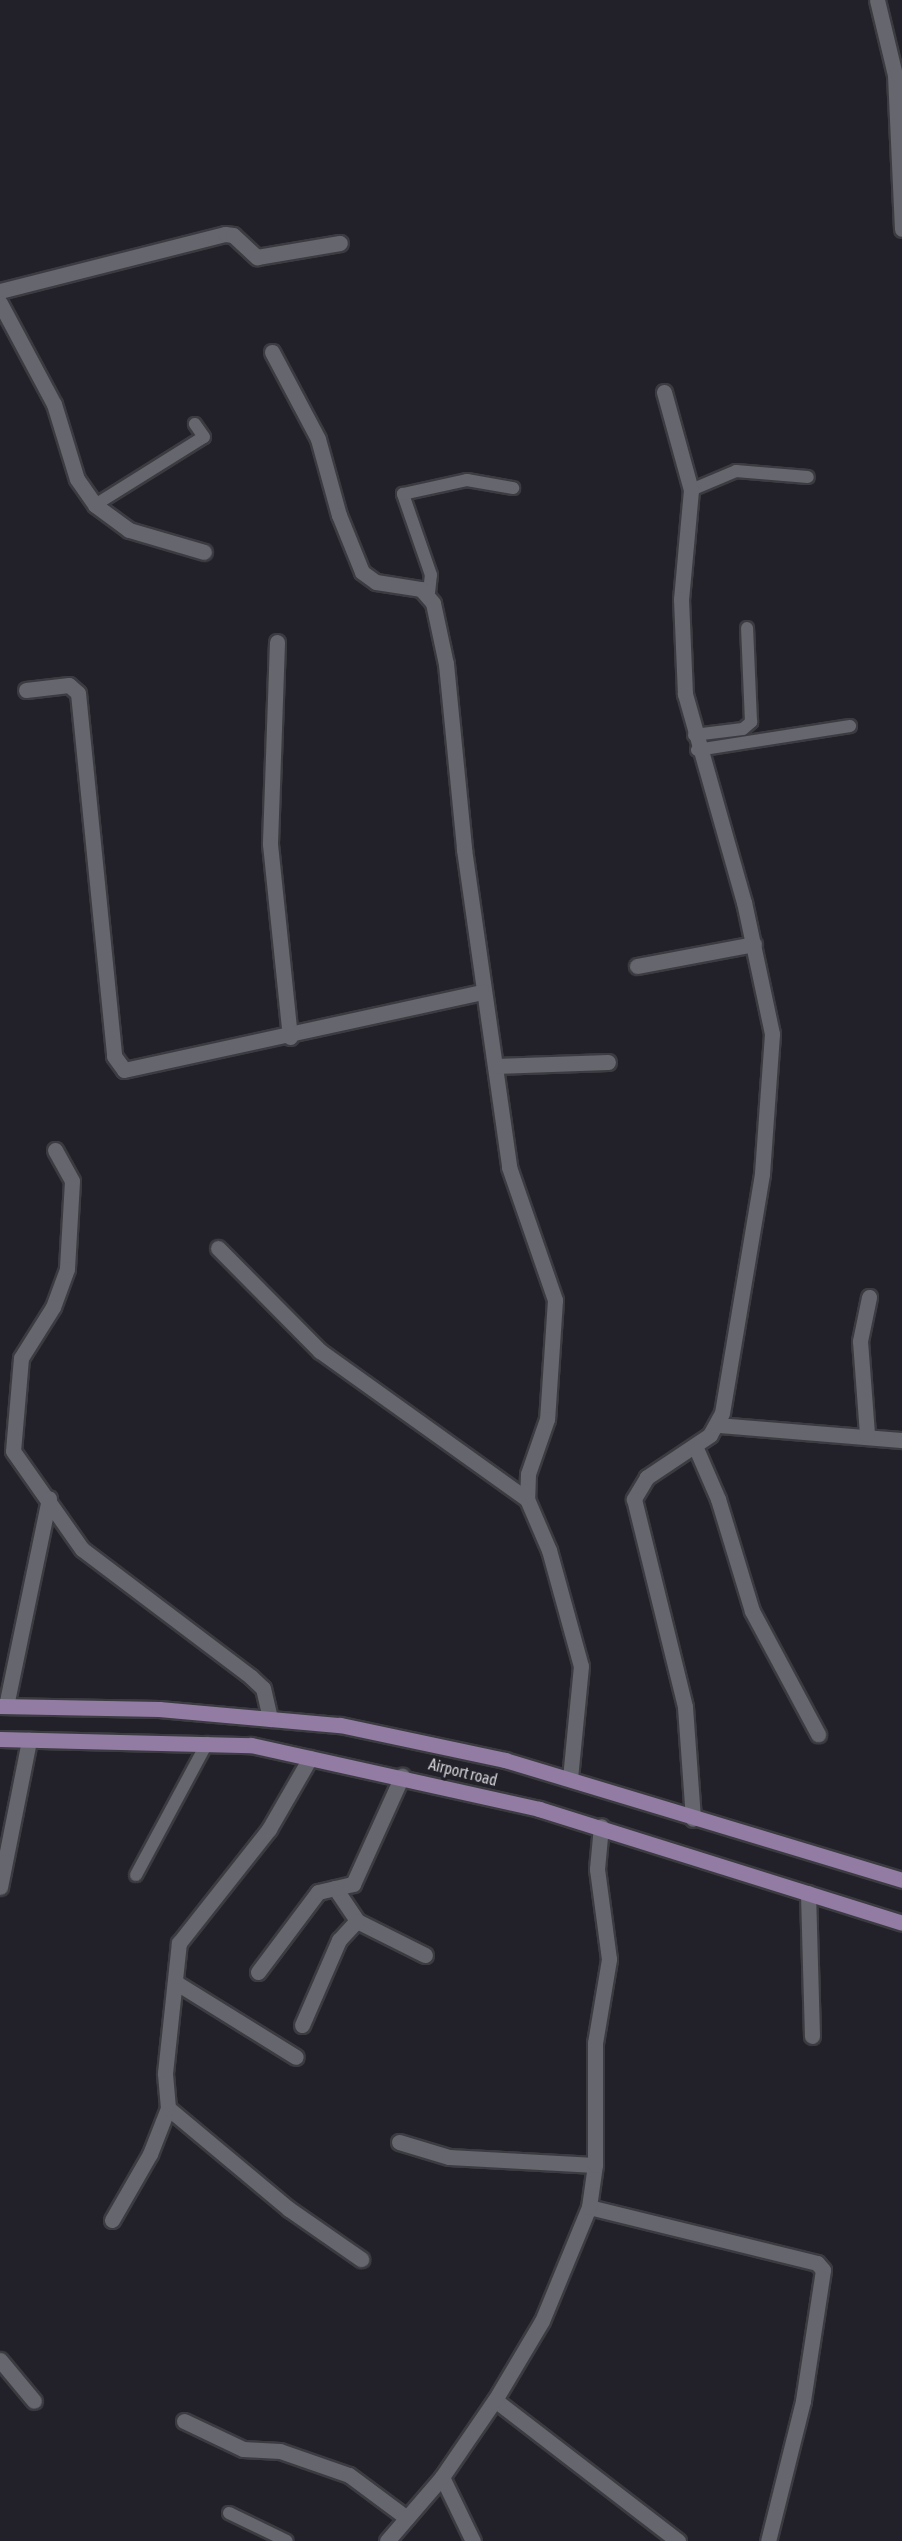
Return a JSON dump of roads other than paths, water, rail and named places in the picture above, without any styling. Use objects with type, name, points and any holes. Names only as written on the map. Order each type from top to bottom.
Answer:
[{"type":"main road","points":[[3,1706],[270,1719],[340,1725],[570,1778],[693,1820],[902,1880]]},
{"type":"main road","name":"Airport road","points":[[0,1739],[251,1745],[402,1776],[601,1826],[902,1923]]},
{"type":"street","points":[[877,0],[895,75],[902,229]]},
{"type":"street","points":[[0,291],[225,234],[233,235],[256,257],[340,243]]},
{"type":"street","points":[[0,303],[54,404],[77,479],[95,505],[129,530],[204,552]]},
{"type":"street","points":[[272,352],[318,439],[339,515],[362,572],[376,582],[429,593],[446,664],[483,992],[516,1199],[555,1300],[547,1364],[547,1419],[528,1474],[527,1499],[549,1550],[582,1666],[570,1778]]},
{"type":"street","points":[[664,392],[691,490],[680,642],[696,742],[754,944],[772,1034],[769,1102],[754,1231],[718,1425],[694,1446],[647,1477],[634,1499],[685,1707],[693,1820]]},
{"type":"street","points":[[277,642],[270,844],[290,1037]]},
{"type":"street","points":[[26,690],[69,684],[78,693],[117,1065],[133,1070],[290,1037],[483,992]]},
{"type":"street","points":[[637,966],[754,944]]},
{"type":"street","points":[[495,1066],[608,1062]]},
{"type":"street","points":[[55,1150],[72,1181],[67,1269],[52,1307],[21,1358],[11,1439],[19,1464],[49,1498],[82,1549],[263,1688],[270,1719]]},
{"type":"street","points":[[218,1248],[320,1351],[527,1499]]},
{"type":"street","points":[[867,1434],[860,1341],[869,1297]]},
{"type":"street","points":[[718,1425],[867,1434],[902,1440]]},
{"type":"street","points":[[694,1446],[718,1499],[752,1611],[818,1734]]},
{"type":"street","points":[[3,1706],[49,1498]]},
{"type":"street","points":[[0,1887],[28,1740]]},
{"type":"street","points":[[112,2220],[150,2154],[168,2108],[165,2073],[182,1937],[269,1829],[310,1758]]},
{"type":"street","points":[[258,1972],[318,1892],[353,1884],[364,1867],[402,1776]]},
{"type":"street","points":[[387,2541],[442,2477],[495,2400],[542,2321],[589,2207],[595,2165],[595,2043],[609,1959],[597,1869],[601,1826]]},
{"type":"street","points":[[335,1888],[357,1921],[425,1955]]},
{"type":"street","points":[[808,1893],[812,2037]]},
{"type":"street","points":[[302,2025],[339,1940],[357,1921]]},
{"type":"street","points":[[175,1982],[296,2057]]},
{"type":"street","points":[[168,2108],[289,2209],[361,2259]]},
{"type":"street","points":[[399,2142],[449,2157],[595,2165]]},
{"type":"street","points":[[589,2207],[817,2263],[823,2270],[803,2401],[768,2541]]},
{"type":"street","points":[[0,2360],[34,2401]]},
{"type":"street","points":[[495,2400],[678,2541]]},
{"type":"street","points":[[184,2421],[243,2449],[280,2451],[349,2475],[407,2518]]},
{"type":"street","points":[[442,2477],[473,2541]]},
{"type":"lane","points":[[95,505],[204,437],[195,424]]},
{"type":"lane","points":[[691,490],[736,471],[808,477]]},
{"type":"lane","points":[[429,593],[431,575],[403,494],[467,480],[513,488]]},
{"type":"lane","points":[[696,742],[743,729],[751,722],[747,628]]},
{"type":"lane","points":[[696,742],[850,726]]},
{"type":"lane","points":[[136,1875],[207,1743]]},
{"type":"lane","points":[[229,2513],[287,2541]]}]
